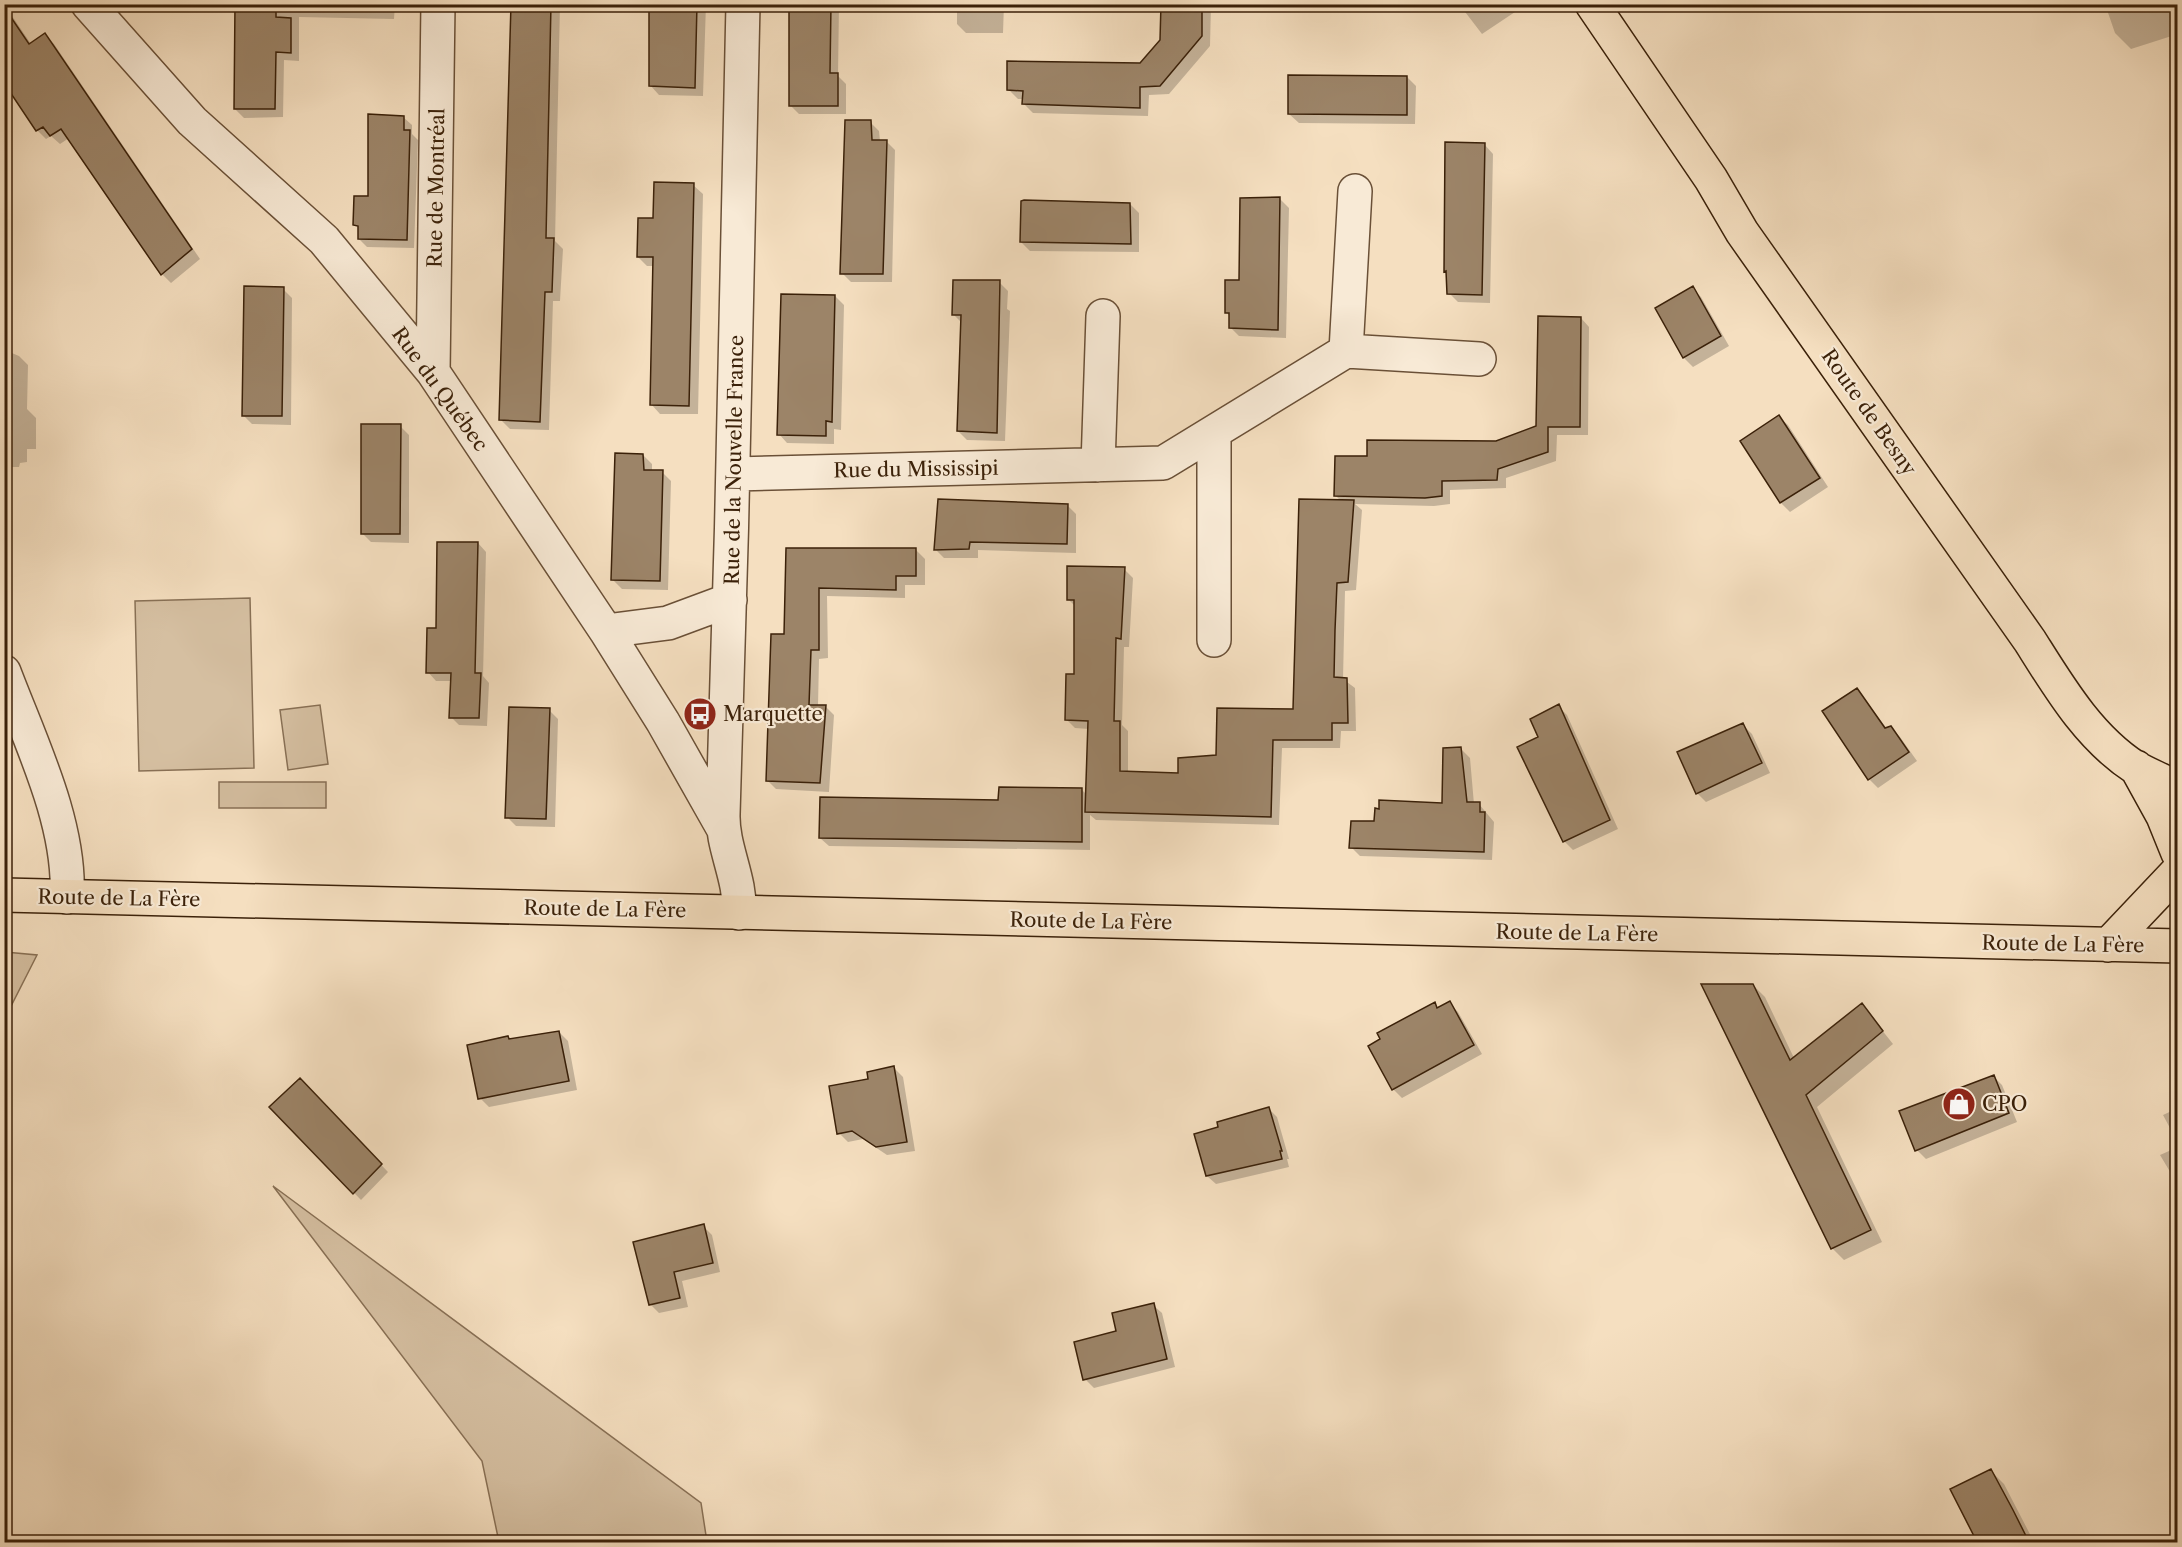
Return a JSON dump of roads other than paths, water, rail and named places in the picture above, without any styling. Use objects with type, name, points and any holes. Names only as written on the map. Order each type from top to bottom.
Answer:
[{"type":"main road","name":"Route de Besny","points":[[1592,4],[1711,179],[1743,232],[2062,691],[2090,728],[2136,767],[2178,789]]},
{"type":"main road","points":[[2136,767],[2163,816],[2178,853]]},
{"type":"main road","points":[[2108,945],[2178,871]]},
{"type":"main road","name":"Route de La Fère","points":[[4,895],[2108,945],[2172,950]]},
{"type":"street","name":"Rue du Québec","points":[[88,4],[192,121],[324,240],[433,372],[606,631],[663,722],[723,828]]},
{"type":"street","name":"Rue de Montréal","points":[[433,372],[438,4]]},
{"type":"street","name":"Rue de la Nouvelle France","points":[[739,913],[740,892],[723,828],[735,474],[742,4]]},
{"type":"street","points":[[1355,191],[1346,351],[1479,359]]},
{"type":"street","points":[[1098,465],[1103,316]]},
{"type":"street","name":"Rue du Mississipi","points":[[735,474],[1163,463],[1346,351]]},
{"type":"street","points":[[1214,432],[1214,640]]},
{"type":"street","points":[[606,631],[668,623],[730,600]]},
{"type":"street","points":[[4,672],[58,821],[68,879],[67,897]]},
{"type":"place","name":"Marquette","points":[[700,714]]},
{"type":"place","name":"CPO","points":[[1959,1104]]}]
